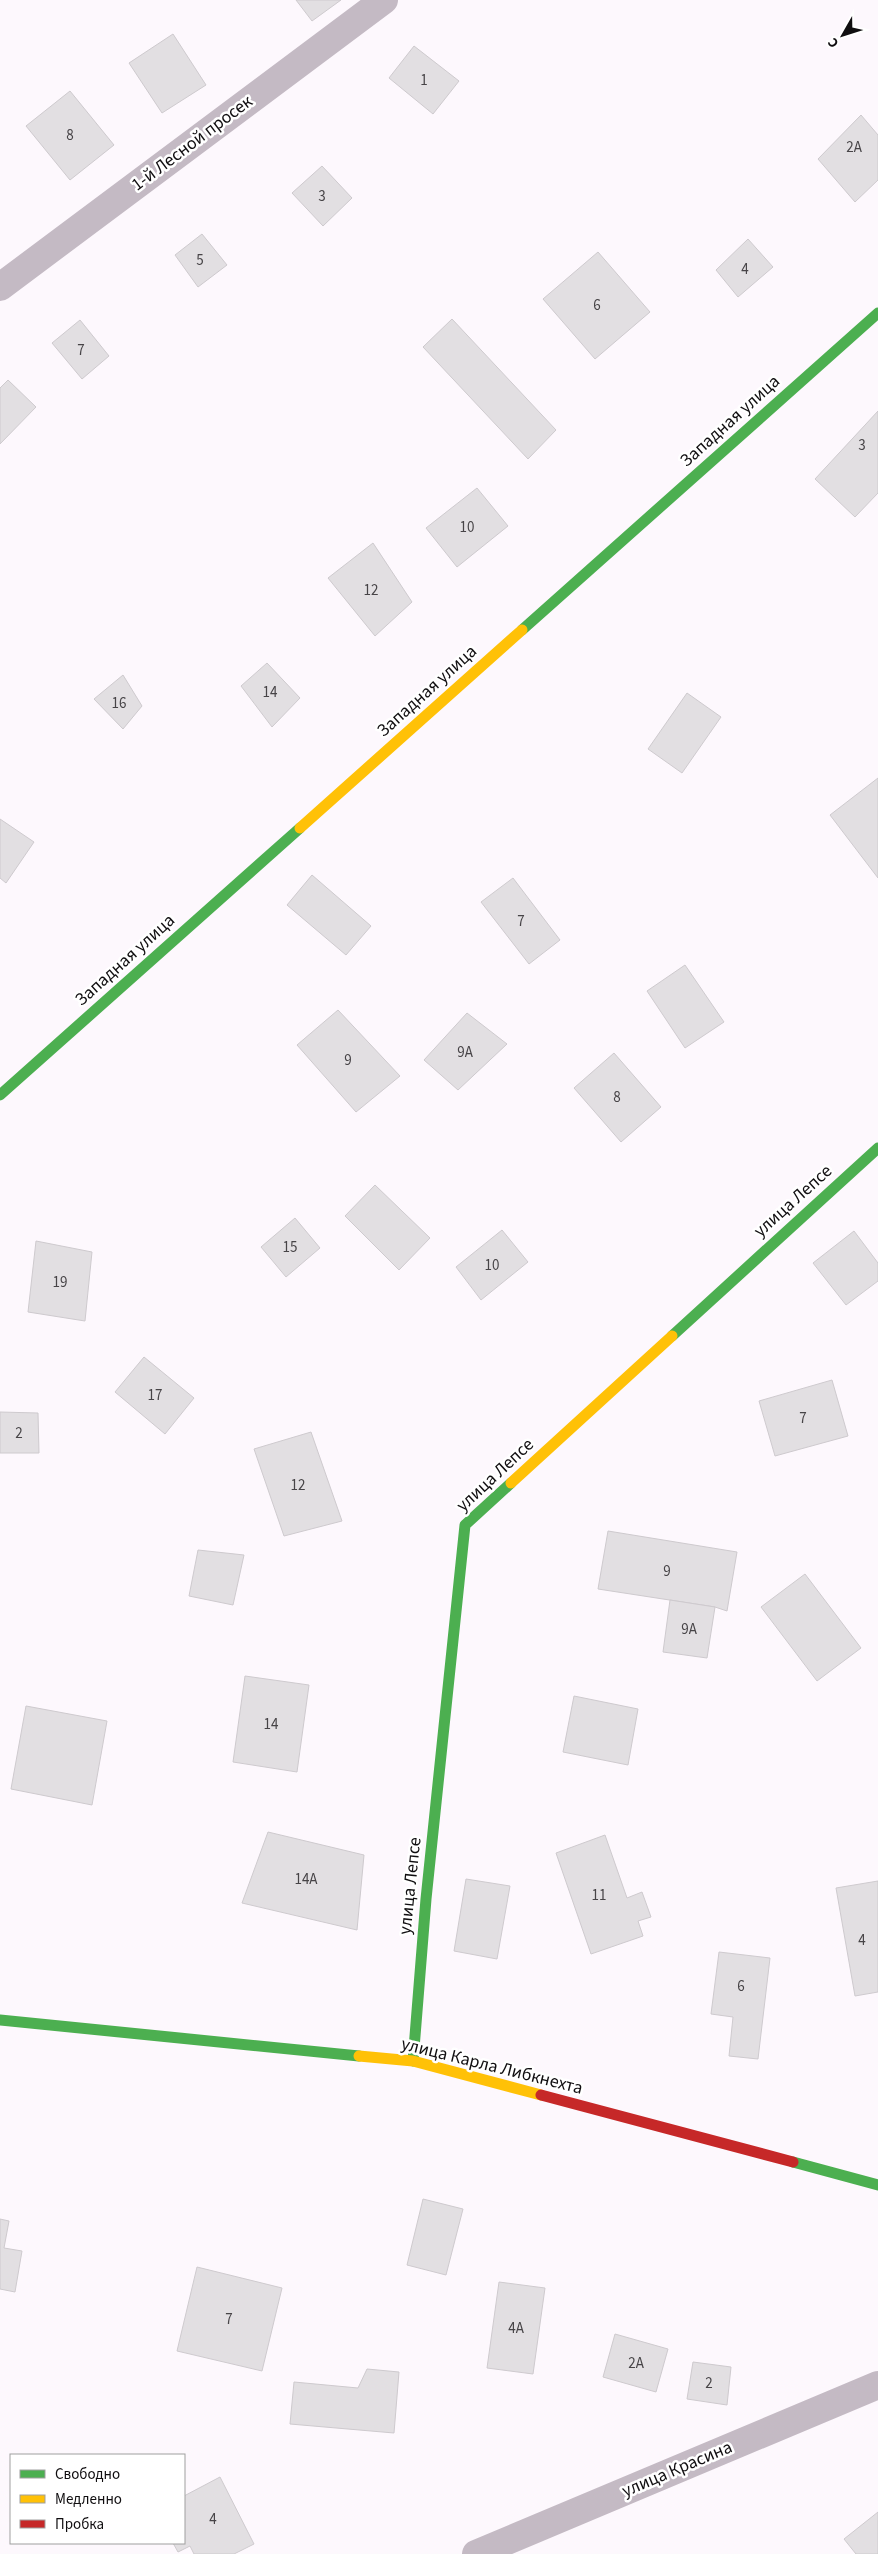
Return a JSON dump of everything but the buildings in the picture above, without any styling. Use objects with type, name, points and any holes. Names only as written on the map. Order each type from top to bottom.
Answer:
[{"type":"street","name":"1-й Лесной просек","points":[[0,287],[384,0]]},
{"type":"street","name":"Западная улица","points":[[0,1095],[878,313]]},
{"type":"street","name":"улица Лепсе","points":[[413,2061],[426,1899],[465,1525],[878,1148]]},
{"type":"street","name":"улица Карла Либкнехта","points":[[0,2020],[413,2061],[878,2185]]},
{"type":"street","name":"улица Красина","points":[[476,2554],[878,2385]]},
{"type":"traffic: fast","points":[[522,630],[878,313]]},
{"type":"traffic: fast","points":[[0,1095],[300,828]]},
{"type":"traffic: fast","points":[[672,1336],[878,1148]]},
{"type":"traffic: fast","points":[[413,2061],[426,1899],[465,1525],[511,1483]]},
{"type":"traffic: fast","points":[[0,2020],[359,2056]]},
{"type":"traffic: fast","points":[[793,2162],[878,2185]]},
{"type":"traffic: slow","points":[[300,828],[522,630]]},
{"type":"traffic: slow","points":[[511,1483],[672,1336]]},
{"type":"traffic: slow","points":[[359,2056],[413,2061],[541,2095]]},
{"type":"traffic: jam","points":[[541,2095],[793,2162]]}]
